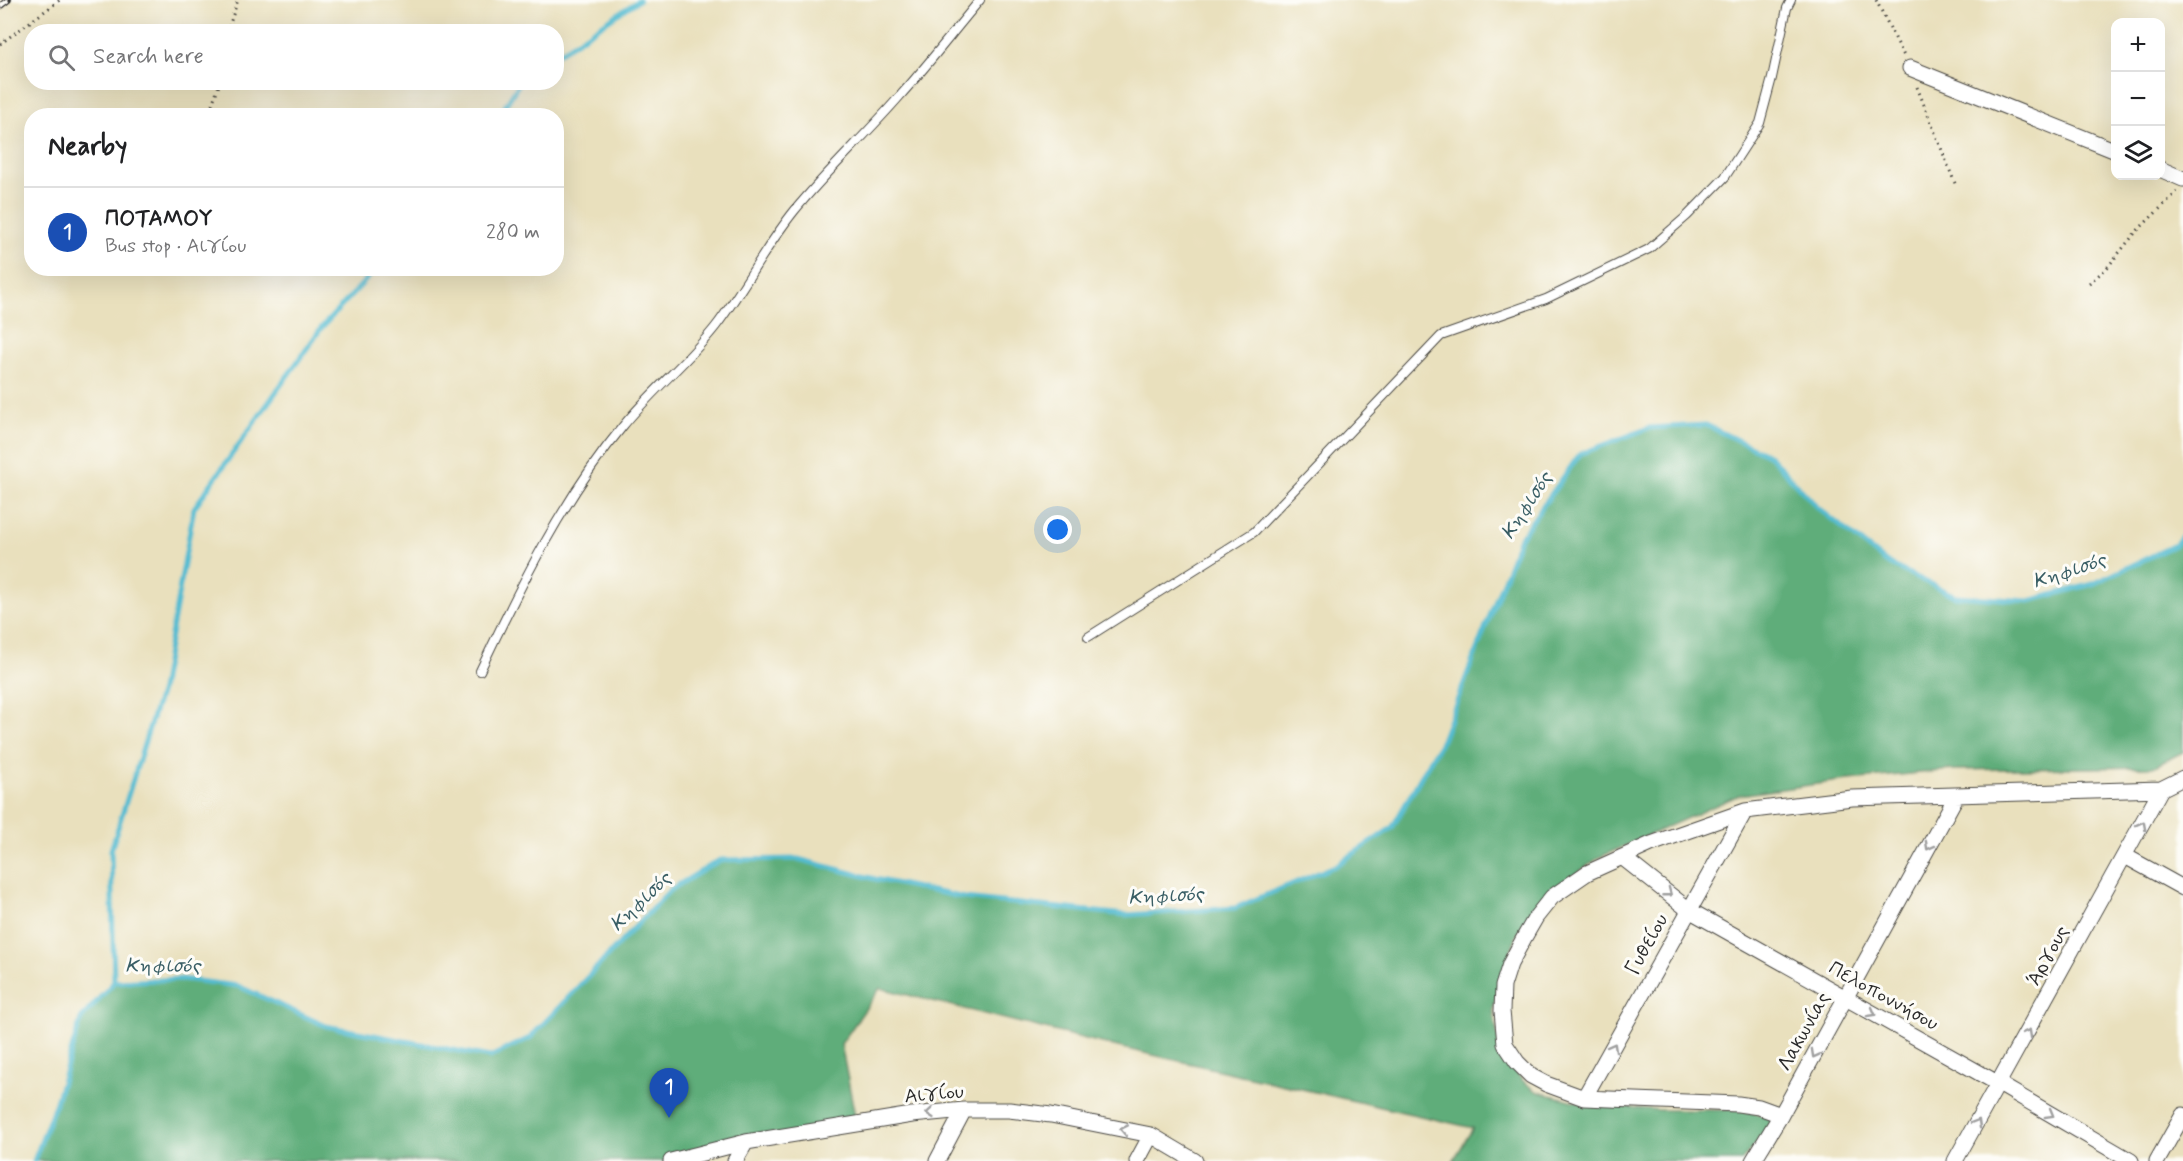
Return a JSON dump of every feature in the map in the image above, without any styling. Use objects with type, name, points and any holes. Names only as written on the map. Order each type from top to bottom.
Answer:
[{"type":"street","points":[[1910,68],[2111,149]]},
{"type":"street","points":[[2165,172],[2183,178]]},
{"type":"street","points":[[1781,1115],[1759,1107],[1738,1104],[1584,1098],[1546,1084],[1532,1076],[1511,1054],[1505,1044],[1503,986],[1510,964],[1525,936],[1552,897],[1587,873],[1651,844],[1745,811],[1852,798],[2161,789],[2183,778]]},
{"type":"street","name":"Άργους","points":[[1955,1161],[2000,1084],[2161,789]]},
{"type":"street","name":"Λακωνίας","points":[[1753,1161],[1781,1115],[1957,795]]},
{"type":"street","name":"Γυθείου","points":[[1584,1098],[1745,811]]},
{"type":"street","points":[[2125,856],[2183,888]]},
{"type":"street","name":"Πελοποννήσου","points":[[1622,857],[1689,910],[2000,1084],[2131,1161]]},
{"type":"street","points":[[937,1161],[964,1110]]},
{"type":"street","name":"Αιγίου","points":[[671,1161],[746,1142],[912,1115],[964,1110],[1009,1110],[1052,1115],[1151,1135],[1196,1161]]},
{"type":"street","points":[[2157,1161],[2183,1115]]},
{"type":"street","points":[[1137,1161],[1151,1135]]},
{"type":"street","points":[[735,1161],[746,1142]]},
{"type":"lane","points":[[480,671],[505,618],[555,525],[597,460],[646,400],[690,357],[716,326],[794,211],[899,97],[980,0]]},
{"type":"lane","points":[[1088,638],[1254,532],[1441,336],[1546,299],[1639,254],[1649,249],[1687,216],[1725,177],[1760,123],[1791,0]]},
{"type":"path","points":[[27,24],[60,0]]},
{"type":"path","points":[[230,24],[238,0]]},
{"type":"path","points":[[1876,0],[1910,68],[1956,186]]},
{"type":"path","points":[[0,44],[24,26]]},
{"type":"path","points":[[211,108],[217,90]]},
{"type":"path","points":[[2089,283],[2106,269],[2136,232],[2183,185]]},
{"type":"green space","points":[[1706,425],[1770,456],[1818,508],[1887,563],[1955,596],[2029,601],[2093,584],[2175,545],[2183,535],[2183,752],[2153,767],[1951,770],[1839,781],[1739,795],[1600,857],[1549,893],[1517,935],[1503,971],[1493,1009],[1499,1044],[1513,1069],[1523,1081],[1538,1092],[1583,1103],[1660,1110],[1736,1110],[1755,1113],[1774,1120],[1742,1161],[1453,1161],[1473,1128],[1122,1048],[880,988],[841,1044],[856,1121],[671,1161],[34,1161],[56,1102],[81,1019],[114,982],[182,979],[238,986],[326,1026],[490,1057],[530,1038],[670,890],[720,860],[798,859],[875,879],[965,898],[1126,915],[1235,908],[1335,866],[1392,828],[1442,740],[1520,538],[1580,454],[1649,428]]},
{"type":"waterway","points":[[564,50],[639,0]]},
{"type":"waterway","points":[[504,108],[515,90]]},
{"type":"waterway","points":[[114,982],[111,850],[161,690],[194,508],[322,327],[370,276]]},
{"type":"waterway","name":"Κηφισός","points":[[34,1161],[56,1102],[81,1019],[114,982],[182,979],[238,986],[326,1026],[490,1057],[530,1038],[670,890],[720,860],[798,859],[875,879],[965,898],[1126,915],[1235,908],[1335,866],[1392,828],[1442,740],[1520,538],[1580,454],[1649,428],[1706,425],[1770,456],[1818,508],[1887,563],[1955,596],[2029,601],[2093,584],[2175,545],[2183,535]]},
{"type":"railway","points":[[0,6],[8,0]]},
{"type":"place","name":"ΠΟΤΑΜΟΥ","points":[[669,1118]]}]
